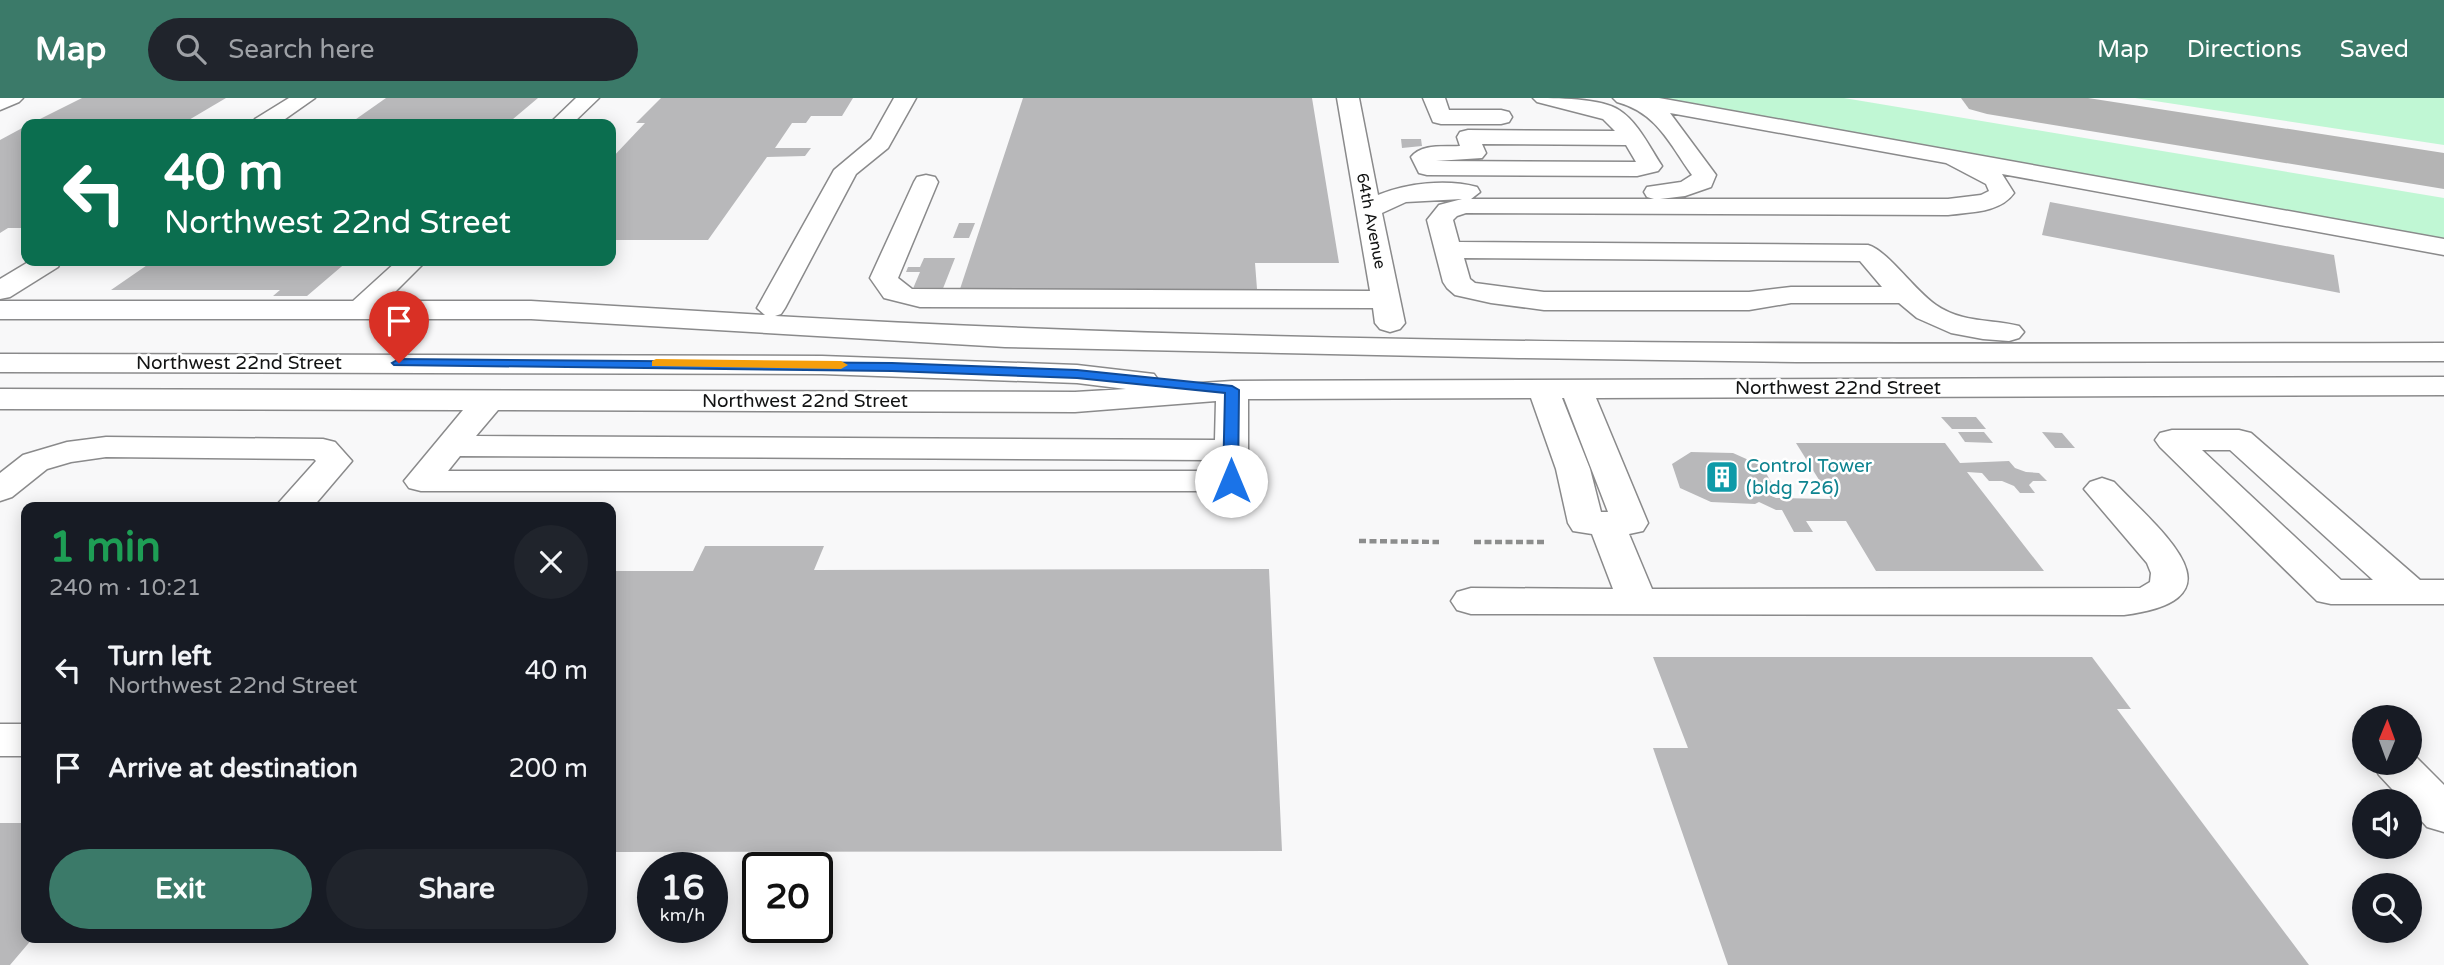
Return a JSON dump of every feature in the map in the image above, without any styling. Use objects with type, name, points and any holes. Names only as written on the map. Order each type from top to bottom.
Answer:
[{"type":"street","points":[[0,104],[12,98]]},
{"type":"street","points":[[271,119],[304,98]]},
{"type":"street","points":[[565,119],[588,98]]},
{"type":"street","points":[[771,308],[846,170],[880,143],[905,98]]},
{"type":"street","name":"64th Avenue","points":[[1348,98],[1395,344]]},
{"type":"street","points":[[1369,211],[1382,200],[1417,192],[1661,192],[1685,189],[1702,182],[1704,175],[1655,109],[1621,105],[1441,117],[1434,98]]},
{"type":"street","points":[[1544,98],[1602,111],[1621,105],[1751,121],[2444,247]]},
{"type":"street","points":[[1621,105],[1633,138],[1650,164],[1648,168],[1427,169],[1423,157],[1432,153],[1474,153],[1468,137],[1633,138]]},
{"type":"street","points":[[1677,136],[1703,121],[1751,121]]},
{"type":"street","points":[[1912,302],[1806,310],[1749,301],[1544,301],[1491,295],[1465,289],[1457,282],[1440,220],[1448,210],[1466,206],[1948,207],[1988,202],[2001,193],[1996,180],[1953,158]]},
{"type":"street","points":[[926,182],[884,278],[887,287],[896,295],[948,299],[1386,300]]},
{"type":"street","points":[[1448,250],[1868,253],[1912,302],[1939,321],[1979,330],[2179,337],[2317,352]]},
{"type":"street","points":[[0,291],[40,266]]},
{"type":"street","points":[[361,309],[408,266]]},
{"type":"street","points":[[0,310],[557,311],[1031,339],[1797,353],[2444,352]]},
{"type":"street","name":"Northwest 22nd Street","points":[[0,363],[822,365],[1077,374],[1232,390]]},
{"type":"street","points":[[0,397],[44,363]]},
{"type":"street","name":"Northwest 22nd Street","points":[[0,397],[1075,402],[1232,390],[2444,386]]},
{"type":"street","points":[[1543,388],[1573,470],[1586,523],[1630,523],[1576,388]]},
{"type":"street","points":[[489,400],[421,481],[1231,481],[1232,390]]},
{"type":"street","points":[[2172,440],[2239,440],[2427,592],[2332,592],[2172,440]]},
{"type":"street","points":[[451,446],[1231,450]]},
{"type":"street","points":[[0,490],[35,462],[67,452],[106,447],[323,449],[335,461],[297,502]]},
{"type":"street","points":[[1471,601],[2124,602],[2149,599],[2168,588],[2170,573],[2165,561],[2102,489]]},
{"type":"street","points":[[1606,523],[1638,601]]},
{"type":"street","points":[[0,740],[21,740]]},
{"type":"street","points":[[2407,775],[2444,814]]},
{"type":"path","points":[[1359,541],[1439,542]]},
{"type":"path","points":[[1474,542],[1545,542]]},
{"type":"green space","points":[[1642,98],[1844,98],[2444,198],[2444,240]]},
{"type":"green space","points":[[2135,98],[2444,98],[2444,145]]},
{"type":"building","points":[[82,98],[226,98],[190,119],[40,119]]},
{"type":"building","points":[[386,98],[538,98],[513,119],[356,119]]},
{"type":"building","points":[[661,98],[853,98],[842,116],[811,116],[806,123],[792,123],[775,148],[811,148],[805,156],[767,157],[708,240],[616,240],[616,154],[645,123],[636,123]]},
{"type":"building","points":[[1023,98],[1312,98],[1339,263],[1255,263],[1257,289],[960,289]]},
{"type":"building","points":[[21,129],[21,228],[8,228],[0,233],[0,140]]},
{"type":"building","points":[[1401,139],[1421,139],[1422,146],[1402,148]]},
{"type":"building","points":[[2050,202],[2334,255],[2340,293],[2042,235]]},
{"type":"building","points":[[959,223],[975,223],[969,238],[953,238]]},
{"type":"building","points":[[924,258],[955,258],[942,291],[912,291],[920,272],[906,272],[908,267],[920,267]]},
{"type":"building","points":[[146,266],[342,266],[307,296],[273,296],[280,290],[111,290]]},
{"type":"building","points":[[1941,417],[1976,417],[1986,429],[1952,429]]},
{"type":"building","points":[[1958,432],[1984,432],[1993,443],[1965,442]]},
{"type":"building","points":[[2042,432],[2062,433],[2075,448],[2055,448]]},
{"type":"building","points":[[1796,443],[1945,443],[1960,463],[2009,461],[2015,468],[2039,473],[2047,481],[2033,481],[2029,485],[2035,493],[2020,493],[2014,486],[2002,481],[1989,481],[1982,473],[1967,472],[2044,571],[1876,571],[1846,521],[1806,521],[1813,532],[1794,532],[1782,510],[1759,502],[1711,502],[1680,488],[1672,464],[1691,452],[1733,453],[1762,466],[1776,491],[1769,495],[1776,498],[1831,499]]},
{"type":"building","points":[[705,546],[824,546],[814,570],[1269,569],[1282,851],[616,852],[616,571],[693,571]]},
{"type":"building","points":[[1653,657],[2092,657],[2131,709],[2117,709],[2309,965],[1728,965],[1653,748],[1688,748]]},
{"type":"building","points":[[0,823],[21,823],[21,943],[29,943],[10,965],[0,965]]},
{"type":"taxiway","points":[[1987,98],[2444,171]]},
{"type":"slow traffic","points":[[656,363],[841,365]]},
{"type":"place","name":"Control Tower (bldg 726)","points":[[1722,477]]},
{"type":"route","points":[[399,363],[892,367],[1077,374],[1232,390],[1231,481]]}]
